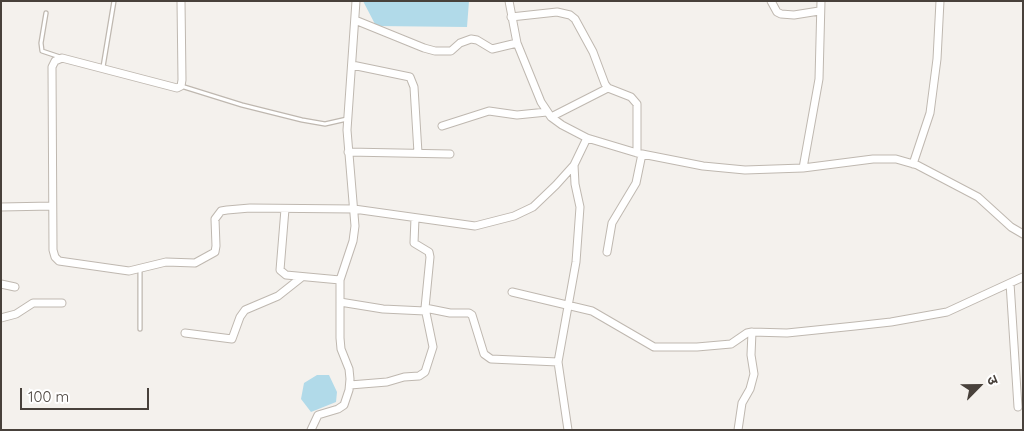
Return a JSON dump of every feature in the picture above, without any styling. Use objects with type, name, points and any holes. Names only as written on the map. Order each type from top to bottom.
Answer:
[{"type":"street","points":[[181,1],[182,80],[177,88],[62,58],[55,61],[52,67],[53,250],[55,257],[59,261],[128,271],[166,262],[195,263],[215,252],[215,219],[217,215],[221,211],[250,208],[354,209],[475,226],[514,216],[533,207],[544,198],[574,165],[587,138]]},
{"type":"street","points":[[310,430],[318,415],[344,406],[350,384],[349,369],[341,349],[340,280],[353,241],[355,226],[347,119],[356,1]]},
{"type":"street","points":[[509,1],[517,43],[541,102],[549,114],[562,125],[587,138],[639,153],[703,166],[745,170],[803,168],[873,159],[896,159],[913,164],[978,196],[1011,227],[1023,234]]},
{"type":"street","points":[[771,1],[777,12],[781,14],[794,15],[819,11]]},
{"type":"street","points":[[803,168],[819,79],[820,1]]},
{"type":"street","points":[[913,164],[930,113],[937,59],[940,1]]},
{"type":"street","points":[[511,17],[548,12],[570,15],[579,26],[593,52],[608,88],[631,97],[637,104],[639,153],[636,183],[612,223],[607,252]]},
{"type":"street","points":[[355,20],[435,52],[450,51],[460,43],[471,40],[477,40],[492,49],[517,43]]},
{"type":"street","points":[[352,65],[410,77],[414,87],[418,153]]},
{"type":"street","points":[[442,126],[489,111],[517,115],[549,114],[608,88]]},
{"type":"street","points":[[348,152],[450,154]]},
{"type":"street","points":[[568,430],[558,362],[576,262],[580,218],[574,165]]},
{"type":"street","points":[[1,207],[52,206]]},
{"type":"street","points":[[285,209],[280,270],[286,275],[340,280]]},
{"type":"street","points":[[350,384],[387,382],[404,377],[419,376],[425,372],[433,347],[425,310],[430,257],[429,252],[414,243],[415,218]]},
{"type":"street","points":[[185,332],[232,339],[240,317],[245,310],[278,296],[302,277]]},
{"type":"street","points":[[512,292],[569,304],[598,314],[650,345],[697,347],[731,344],[747,333],[752,332],[787,333],[855,326],[921,317],[954,310],[1023,277]]},
{"type":"street","points":[[1010,283],[1020,378],[1018,406]]},
{"type":"street","points":[[1,284],[15,287]]},
{"type":"street","points":[[340,302],[384,310],[469,313],[472,315],[484,354],[491,359],[558,362]]},
{"type":"street","points":[[1,318],[16,314],[33,303],[62,303]]},
{"type":"street","points":[[738,430],[742,403],[750,389],[754,374],[751,355],[752,332]]},
{"type":"lane","points":[[103,69],[114,1]]},
{"type":"lane","points":[[46,13],[41,43],[42,51],[62,58]]},
{"type":"lane","points":[[180,86],[242,105],[302,120],[325,124],[347,119]]},
{"type":"lane","points":[[140,269],[140,329]]},
{"type":"water","points":[[363,1],[469,1],[467,27],[376,26]]},
{"type":"water","points":[[317,375],[329,375],[337,392],[336,402],[311,412],[301,399],[304,383]]}]
